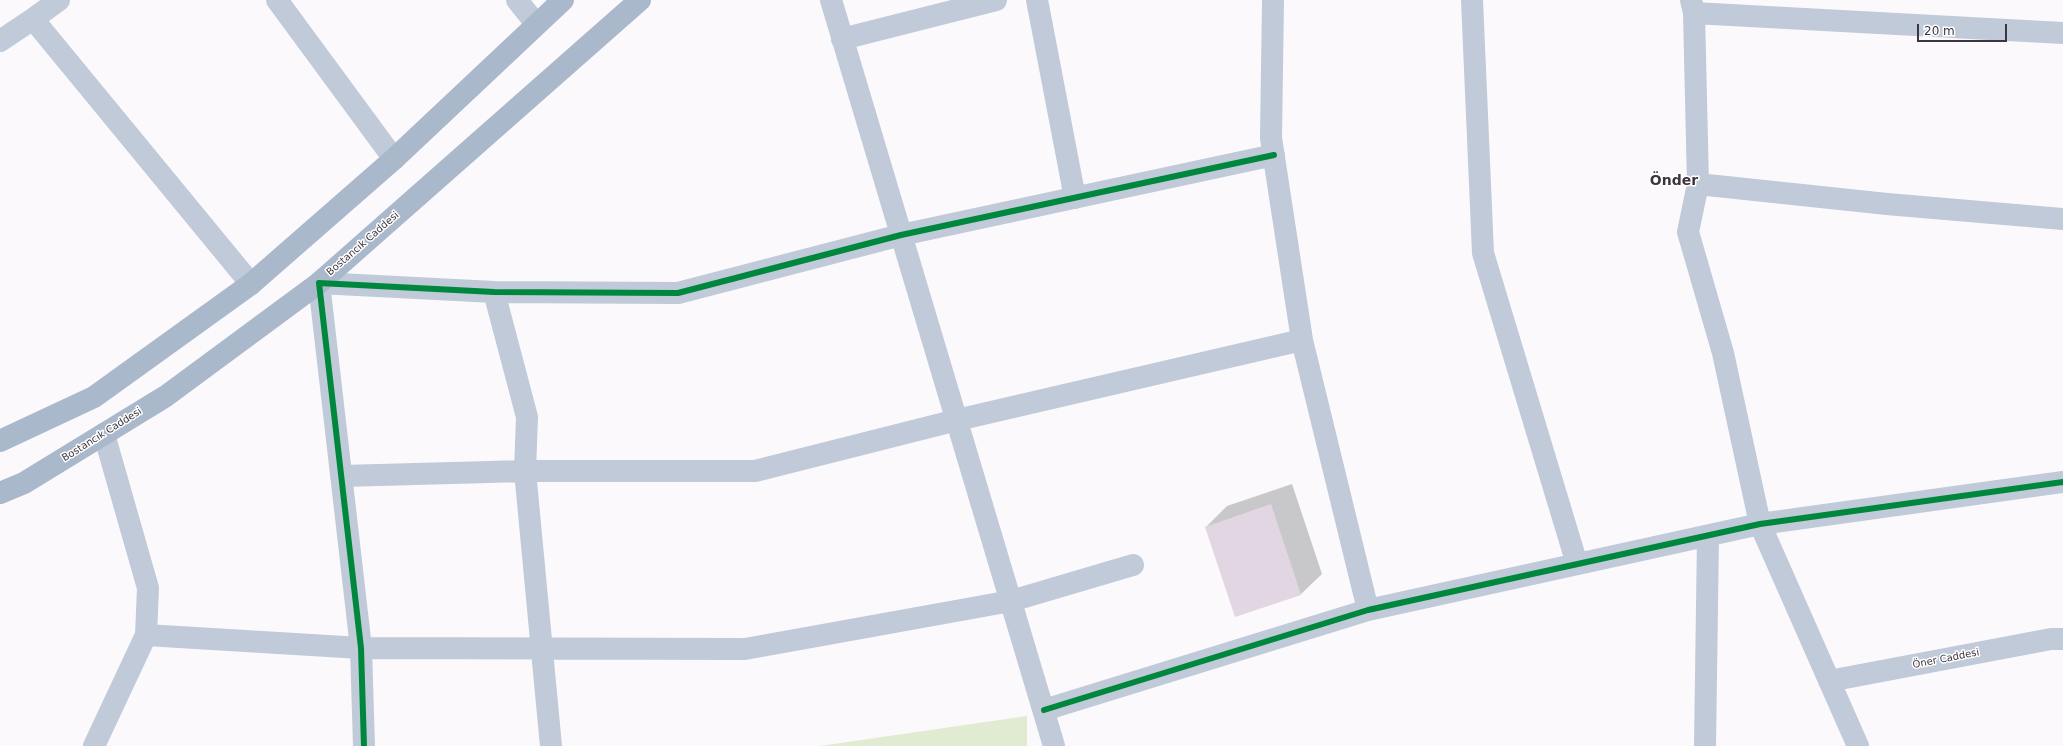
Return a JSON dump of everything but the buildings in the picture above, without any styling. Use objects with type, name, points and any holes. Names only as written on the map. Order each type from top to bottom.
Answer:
[{"type":"main road","points":[[0,441],[94,397],[251,284],[394,159],[563,0]]},
{"type":"main road","name":"Bostancık Caddesi","points":[[0,493],[24,483],[166,396],[319,283],[640,0]]},
{"type":"street","points":[[0,41],[59,0]]},
{"type":"street","points":[[277,0],[394,159]]},
{"type":"street","points":[[516,0],[536,24]]},
{"type":"street","points":[[831,0],[1054,746]]},
{"type":"street","points":[[842,39],[996,0]]},
{"type":"street","points":[[1037,0],[1075,198]]},
{"type":"street","points":[[1273,0],[1271,138],[1302,340],[1368,610]]},
{"type":"street","points":[[1472,0],[1483,253],[1578,564]]},
{"type":"street","points":[[1858,746],[1760,524],[1723,353],[1688,232],[1698,184],[1692,7],[2063,33]]},
{"type":"street","points":[[33,19],[251,284]]},
{"type":"street","points":[[364,746],[361,648],[319,283],[494,292],[678,293],[901,235],[1274,155]]},
{"type":"street","points":[[1698,184],[1887,204],[2063,219]]},
{"type":"street","points":[[494,292],[527,417],[525,471],[551,746]]},
{"type":"street","points":[[342,476],[525,471],[755,471],[957,420],[1302,340]]},
{"type":"street","points":[[94,746],[146,635],[148,588],[104,434]]},
{"type":"street","points":[[1044,710],[1368,610],[1760,524],[2063,482]]},
{"type":"street","points":[[1705,746],[1708,536]]},
{"type":"street","points":[[146,635],[361,648],[745,649],[1011,601],[1133,565]]},
{"type":"street","name":"Öner Caddesi","points":[[1829,681],[2051,639],[2063,639]]},
{"type":"green space","points":[[1027,716],[1027,746],[820,746]]},
{"type":"cycle path","points":[[364,746],[361,648],[319,283],[494,292],[678,293],[901,235],[1274,155]]},
{"type":"cycle path","points":[[1044,710],[1368,610],[1760,524],[2063,482]]},
{"type":"district","name":"Önder","points":[[1674,181]]}]
